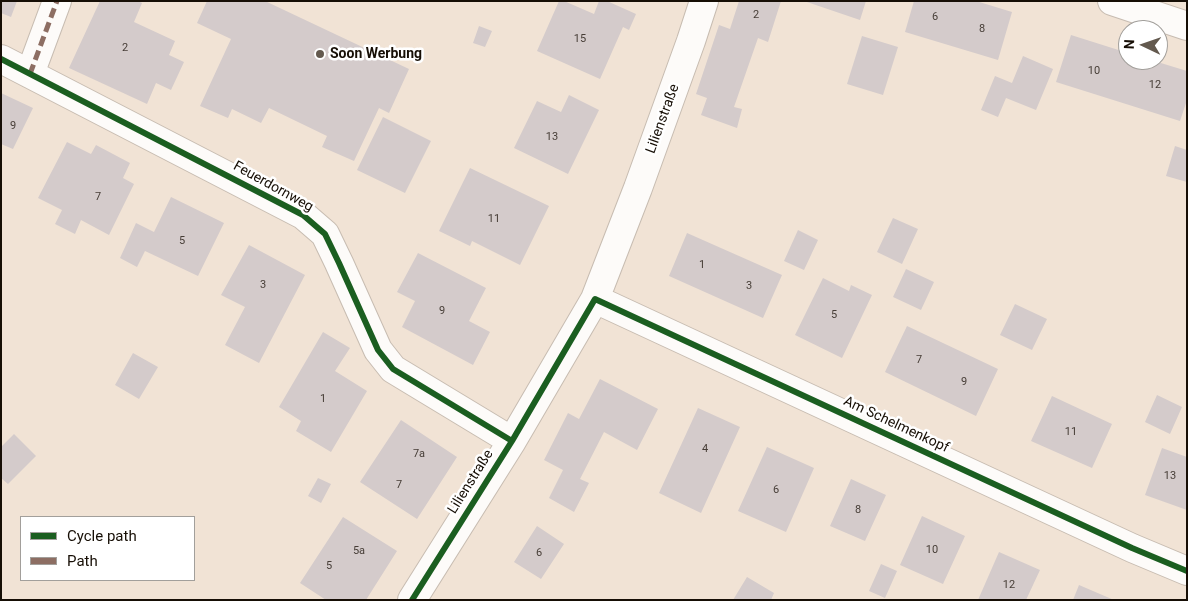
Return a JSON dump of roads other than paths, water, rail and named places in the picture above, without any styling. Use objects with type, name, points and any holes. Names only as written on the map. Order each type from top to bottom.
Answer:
[{"type":"street","points":[[30,74],[57,1]]},
{"type":"street","name":"Lilienstraße","points":[[412,600],[512,441],[595,299],[642,179],[704,1]]},
{"type":"street","points":[[1112,1],[1187,26]]},
{"type":"street","name":"Feuerdornweg","points":[[1,59],[303,214],[324,234],[378,350],[393,370],[512,441]]},
{"type":"street","name":"Am Schelmenkopf","points":[[595,299],[1114,540],[1187,571]]},
{"type":"place","name":"Soon Werbung","points":[[320,54]]}]
